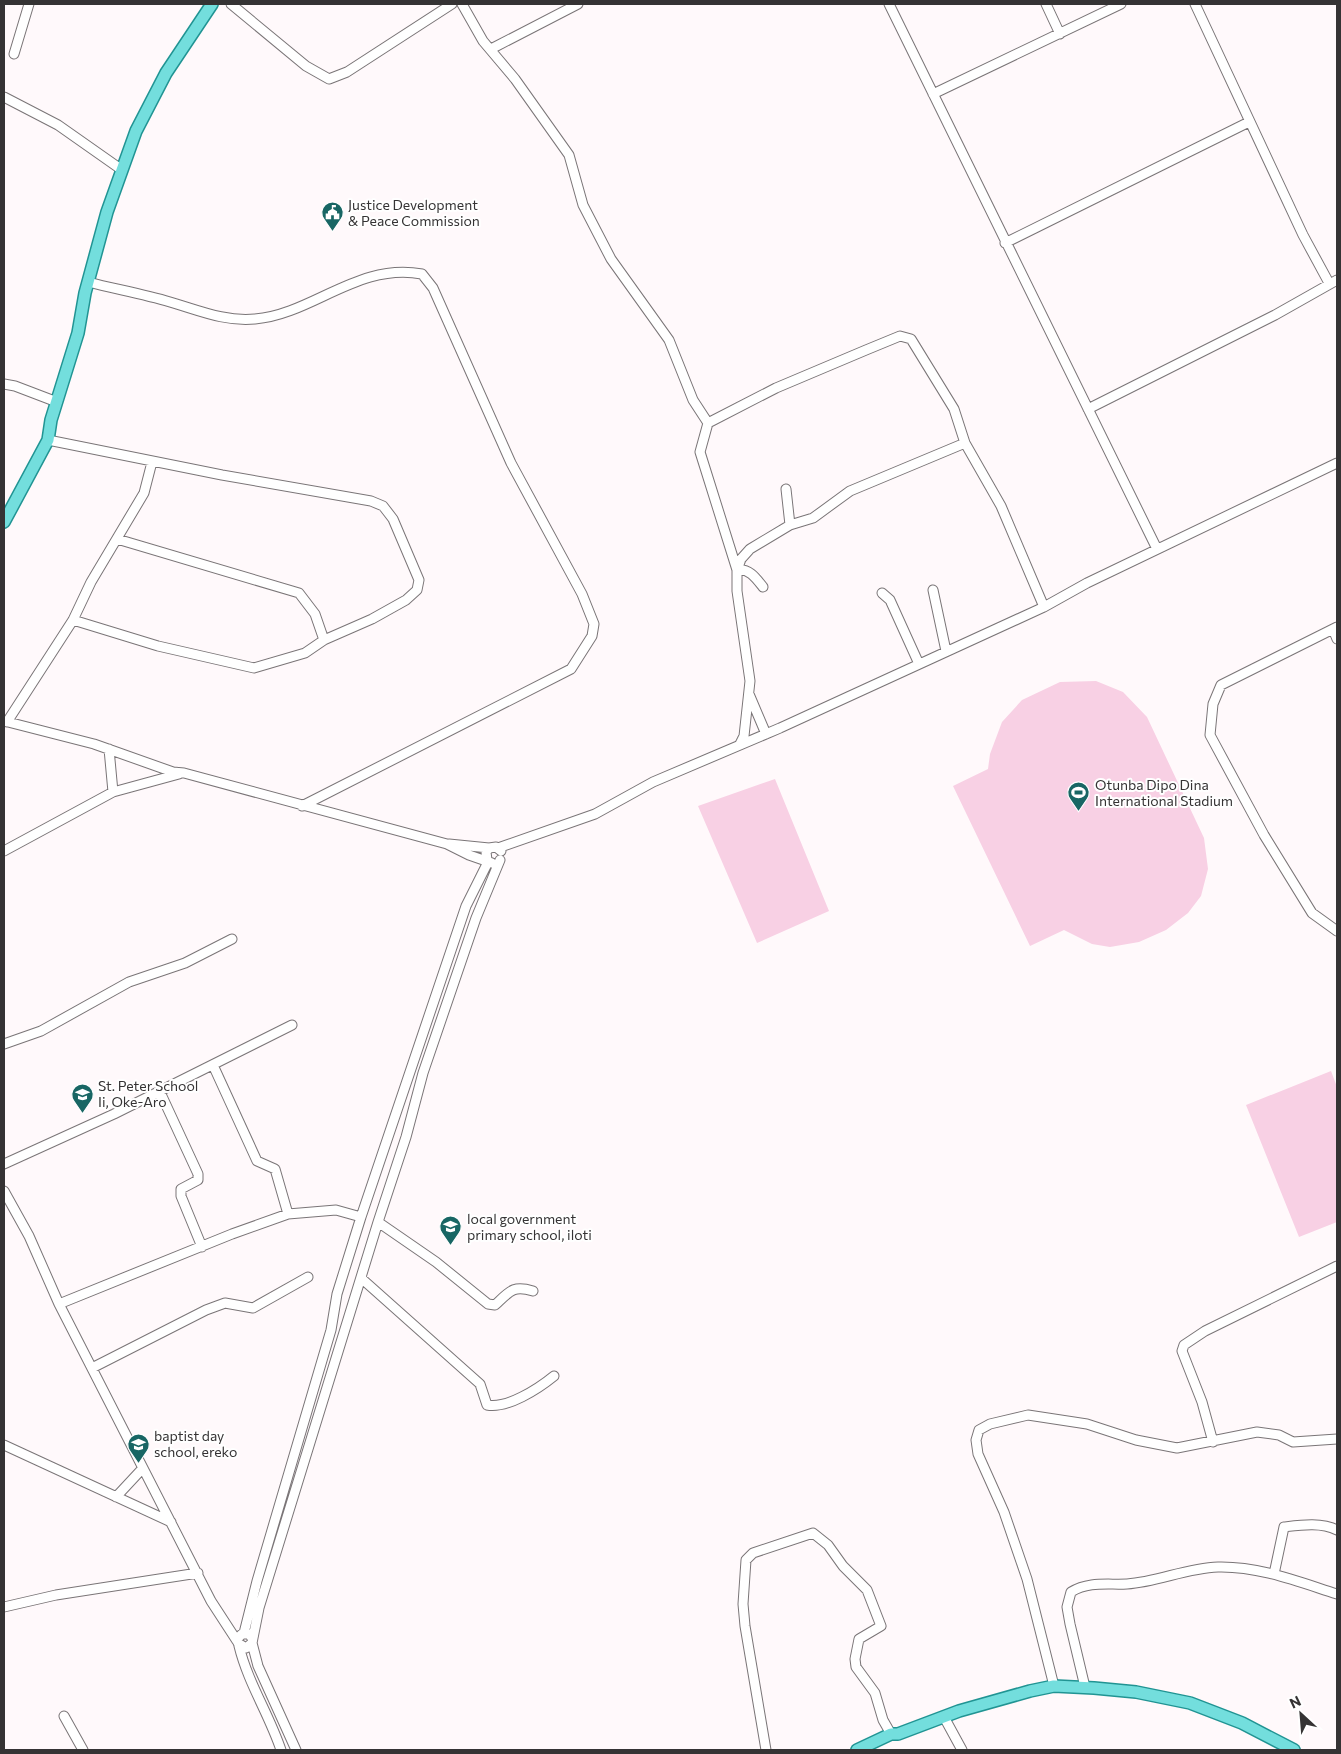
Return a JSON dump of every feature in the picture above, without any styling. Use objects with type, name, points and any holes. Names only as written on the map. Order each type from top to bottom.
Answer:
[{"type":"main road","points":[[4,522],[48,440],[51,420],[78,332],[88,282],[122,170],[146,107],[212,4]]},
{"type":"main road","points":[[857,1750],[891,1734],[898,1734],[944,1717],[1030,1691],[1054,1686],[1136,1692],[1190,1703],[1242,1724],[1294,1750]]},
{"type":"street","points":[[14,54],[29,4]]},
{"type":"street","points":[[230,4],[306,66],[329,79],[347,72],[452,4]]},
{"type":"street","points":[[462,4],[483,41],[526,94],[568,156],[584,205],[611,259],[669,340],[693,400],[708,423]]},
{"type":"street","points":[[491,49],[578,4]]},
{"type":"street","points":[[889,4],[1005,244],[1157,549]]},
{"type":"street","points":[[1046,4],[1060,34]]},
{"type":"street","points":[[932,94],[1121,4]]},
{"type":"street","points":[[1088,409],[1275,315],[1333,282],[1303,235],[1195,4]]},
{"type":"street","points":[[4,97],[58,125],[122,170]]},
{"type":"street","points":[[1005,244],[1249,122]]},
{"type":"street","points":[[88,282],[229,319],[243,320],[280,314],[342,286],[371,277],[403,271],[422,274],[433,288],[511,463],[582,594],[594,624],[592,636],[570,668],[302,806]]},
{"type":"street","points":[[737,570],[729,550],[713,489],[700,452],[708,423],[776,388],[900,336],[911,339],[954,409],[965,443],[1001,506],[1044,607]]},
{"type":"street","points":[[4,384],[15,386],[57,402]]},
{"type":"street","points":[[48,440],[152,462],[371,501],[388,510],[393,518],[419,580],[417,590],[406,600],[372,619],[324,640],[305,653],[254,668],[158,646],[73,620]]},
{"type":"street","points":[[740,744],[744,736],[750,681],[737,591],[737,570],[741,559],[750,549],[790,525],[813,518],[850,491],[965,443]]},
{"type":"street","points":[[152,462],[144,493],[91,582],[73,620],[5,721],[109,749],[172,772],[184,773],[447,844],[494,848],[502,853],[479,911],[423,1073],[406,1137],[246,1648],[238,1643]]},
{"type":"street","points":[[488,861],[485,855],[494,848],[595,814],[653,782],[766,734],[1044,607],[1157,549],[1337,463]]},
{"type":"street","points":[[786,489],[790,525]]},
{"type":"street","points":[[117,539],[299,593],[315,614],[324,640]]},
{"type":"street","points":[[737,570],[743,569],[752,574],[763,587]]},
{"type":"street","points":[[933,590],[946,651]]},
{"type":"street","points":[[882,593],[890,600],[919,664]]},
{"type":"street","points":[[1337,639],[1335,628],[1221,685],[1213,704],[1210,735],[1264,835],[1312,913],[1337,931]]},
{"type":"street","points":[[748,694],[766,734]]},
{"type":"street","points":[[109,749],[113,792]]},
{"type":"street","points":[[4,851],[113,792],[184,773]]},
{"type":"street","points":[[447,844],[469,855],[488,861],[495,863],[500,860]]},
{"type":"street","points":[[296,1750],[258,1666],[249,1638],[262,1564],[331,1330],[336,1294],[466,906],[488,861]]},
{"type":"street","points":[[4,1044],[41,1031],[128,982],[185,963],[232,939]]},
{"type":"street","points":[[4,1164],[160,1092],[292,1025]]},
{"type":"street","points":[[213,1065],[257,1161],[275,1169],[288,1214]]},
{"type":"street","points":[[160,1092],[198,1174],[198,1180],[181,1189],[202,1247]]},
{"type":"street","points":[[4,1191],[29,1236],[59,1304],[211,1601],[238,1643],[245,1670],[274,1730],[281,1750]]},
{"type":"street","points":[[59,1304],[288,1214],[336,1210],[361,1217]]},
{"type":"street","points":[[378,1222],[436,1262],[488,1304],[495,1305],[512,1289],[522,1288],[533,1291]]},
{"type":"street","points":[[1214,1442],[1202,1402],[1182,1351],[1184,1345],[1205,1331],[1337,1266]]},
{"type":"street","points":[[92,1368],[206,1310],[225,1303],[253,1308],[308,1277]]},
{"type":"street","points":[[361,1278],[480,1384],[486,1405],[495,1406],[517,1398],[538,1389],[554,1376]]},
{"type":"street","points":[[1054,1686],[1027,1579],[1004,1512],[978,1454],[976,1440],[979,1430],[990,1424],[1028,1415],[1087,1424],[1136,1440],[1177,1448],[1257,1432],[1279,1435],[1293,1442],[1337,1439]]},
{"type":"street","points":[[4,1446],[171,1522]]},
{"type":"street","points":[[116,1497],[143,1468]]},
{"type":"street","points":[[1274,1574],[1284,1527],[1329,1526],[1337,1530]]},
{"type":"street","points":[[766,1750],[745,1626],[743,1604],[746,1560],[753,1553],[813,1533],[828,1545],[843,1566],[867,1590],[881,1626],[859,1639],[855,1659],[856,1667],[875,1693],[883,1720],[891,1734]]},
{"type":"street","points":[[1085,1687],[1068,1607],[1071,1592],[1078,1587],[1092,1584],[1143,1582],[1196,1570],[1219,1567],[1274,1574],[1337,1594]]},
{"type":"street","points":[[4,1607],[56,1595],[198,1573]]},
{"type":"street","points":[[238,1643],[240,1634],[249,1638]]},
{"type":"street","points":[[64,1716],[83,1750]]},
{"type":"street","points":[[944,1717],[962,1750]]},
{"type":"shaded area","name":"Otunba Dipo Dina International Stadium","points":[[1096,681],[1123,692],[1147,717],[1204,838],[1208,869],[1201,896],[1188,913],[1166,930],[1139,942],[1110,947],[1092,944],[1064,930],[1030,946],[953,786],[988,769],[990,754],[1002,722],[1022,700],[1060,682]]},
{"type":"shaded area","points":[[775,779],[829,911],[757,943],[698,806]]},
{"type":"shaded area","points":[[1331,1071],[1337,1087],[1337,1222],[1299,1237],[1246,1105]]},
{"type":"place","name":"Justice Development & Peace Commission","points":[[332,232]]},
{"type":"place","name":"Otunba Dipo Dina International Stadium","points":[[1079,812]]},
{"type":"place","name":"St. Peter School Ii, Oke-Aro","points":[[82,1113]]},
{"type":"place","name":"local government primary school, iloti","points":[[451,1246]]},
{"type":"place","name":"baptist day school, ereko","points":[[138,1463]]}]
